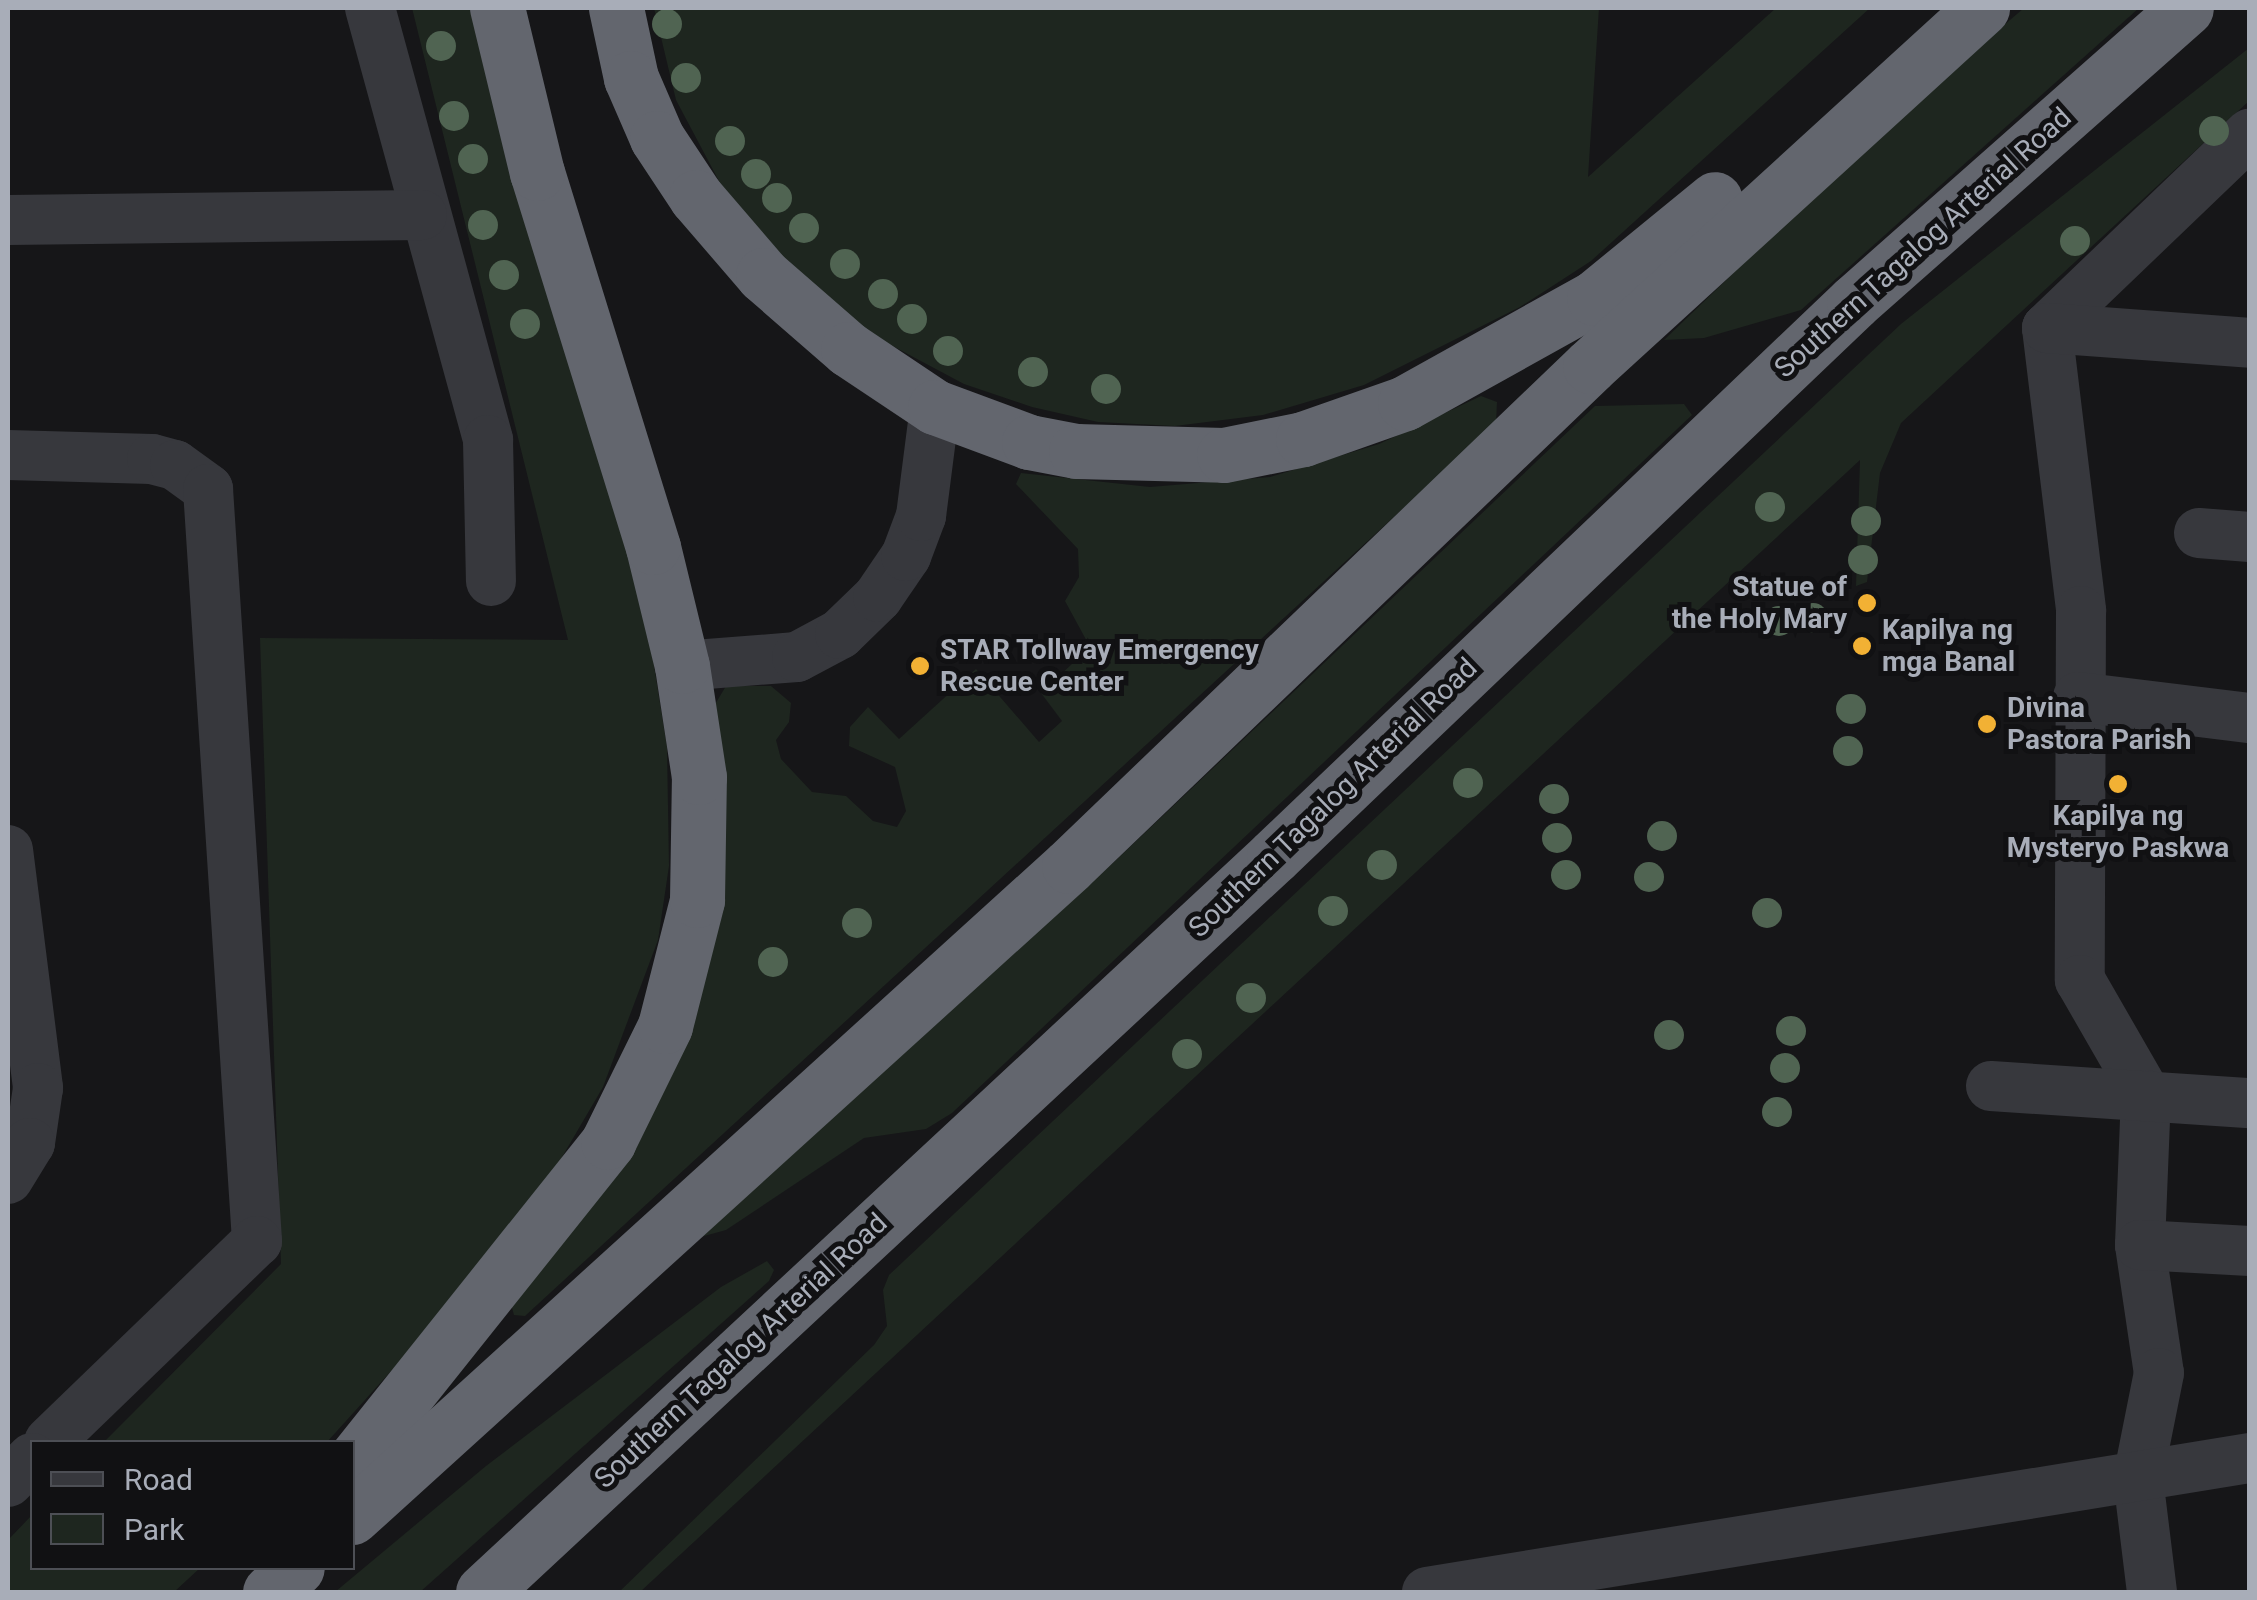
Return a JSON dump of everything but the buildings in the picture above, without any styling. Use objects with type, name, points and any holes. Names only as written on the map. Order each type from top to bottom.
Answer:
[{"type":"highway","points":[[355,1458],[575,1190],[625,1110],[666,1026],[697,900],[701,848],[699,776],[682,666],[652,546],[537,173],[497,8]]},
{"type":"highway","points":[[616,8],[631,78],[657,138],[726,234],[848,349],[935,407],[1029,442],[1182,458],[1303,439],[1404,404],[1532,336],[1636,268],[1930,8]]},
{"type":"highway","points":[[355,1514],[1068,866],[1590,366],[1982,8]]},
{"type":"highway","name":"Southern Tagalog Arterial Road","points":[[485,1591],[1248,882],[1783,369],[2186,8]]},
{"type":"highway","points":[[232,1592],[253,1570]]},
{"type":"highway","points":[[270,1592],[295,1570]]},
{"type":"street","points":[[340,8],[370,8],[422,215],[488,440],[491,581]]},
{"type":"street","points":[[2047,328],[2250,133]]},
{"type":"street","points":[[8,220],[422,215]]},
{"type":"street","points":[[2047,328],[2250,343]]},
{"type":"street","points":[[2047,328],[2078,558],[2080,980],[2146,1095],[2140,1246],[2159,1374],[2138,1478],[2152,1592]]},
{"type":"street","points":[[682,666],[798,657],[840,634],[878,596],[906,556],[921,516],[935,407]]},
{"type":"street","points":[[8,454],[152,459],[176,465],[208,489],[257,1241],[51,1440]]},
{"type":"street","points":[[2199,533],[2250,538]]},
{"type":"street","points":[[2078,697],[2250,718]]},
{"type":"street","points":[[8,850],[38,1088],[30,1143],[8,1179]]},
{"type":"street","points":[[1991,1086],[2250,1103]]},
{"type":"street","points":[[2140,1246],[2250,1251]]},
{"type":"street","points":[[1428,1592],[2250,1458]]},
{"type":"street","points":[[8,1482],[30,1460]]},
{"type":"green space","points":[[412,8],[474,8],[639,572],[667,747],[669,866],[658,940],[603,1087],[548,1181],[466,1288],[329,1440],[106,1440],[281,1264],[260,638],[568,640]]},
{"type":"green space","points":[[654,8],[1599,8],[1588,177],[1776,8],[1870,8],[1591,261],[1520,307],[1364,385],[1263,415],[1175,426],[1098,422],[1032,407],[964,384],[872,335],[781,259],[728,198],[676,100]]},
{"type":"green space","points":[[2024,8],[2139,8],[1801,310],[1704,338],[1664,340],[1887,125]]},
{"type":"green space","points":[[2249,48],[2249,101],[1901,423],[1880,473],[1867,582],[1856,586],[1860,460],[640,1592],[619,1592],[874,1345],[887,1326],[883,1290],[889,1275],[1901,324]]},
{"type":"green space","points":[[1481,396],[1497,402],[1496,423],[525,1316],[514,1315],[511,1304],[613,1168],[714,706],[726,686],[771,686],[791,703],[789,722],[776,740],[781,759],[812,792],[846,796],[873,821],[897,827],[906,811],[895,767],[849,746],[850,727],[868,707],[899,739],[976,669],[1039,742],[1062,721],[1041,693],[1090,647],[1065,601],[1079,577],[1078,549],[1016,484],[1021,473],[1150,487],[1270,477],[1379,444]]},
{"type":"green space","points":[[1684,404],[1692,415],[952,1113],[926,1129],[864,1138],[726,1230],[697,1238],[1113,863],[1595,406]]},
{"type":"green space","points":[[767,1261],[774,1270],[769,1281],[420,1592],[335,1592],[486,1466],[721,1287]]},
{"type":"green space","points":[[30,1517],[30,1570],[198,1570],[174,1592],[8,1592],[8,1540]]},
{"type":"place","name":"Statue of the Holy Mary","points":[[1867,603]]},
{"type":"place","name":"Kapilya ng mga Banal","points":[[1862,646]]},
{"type":"place","name":"STAR Tollway Emergency Rescue Center","points":[[920,666]]},
{"type":"place","name":"Divina Pastora Parish","points":[[1987,724]]},
{"type":"place","name":"Kapilya ng Mysteryo Paskwa","points":[[2118,784]]}]
